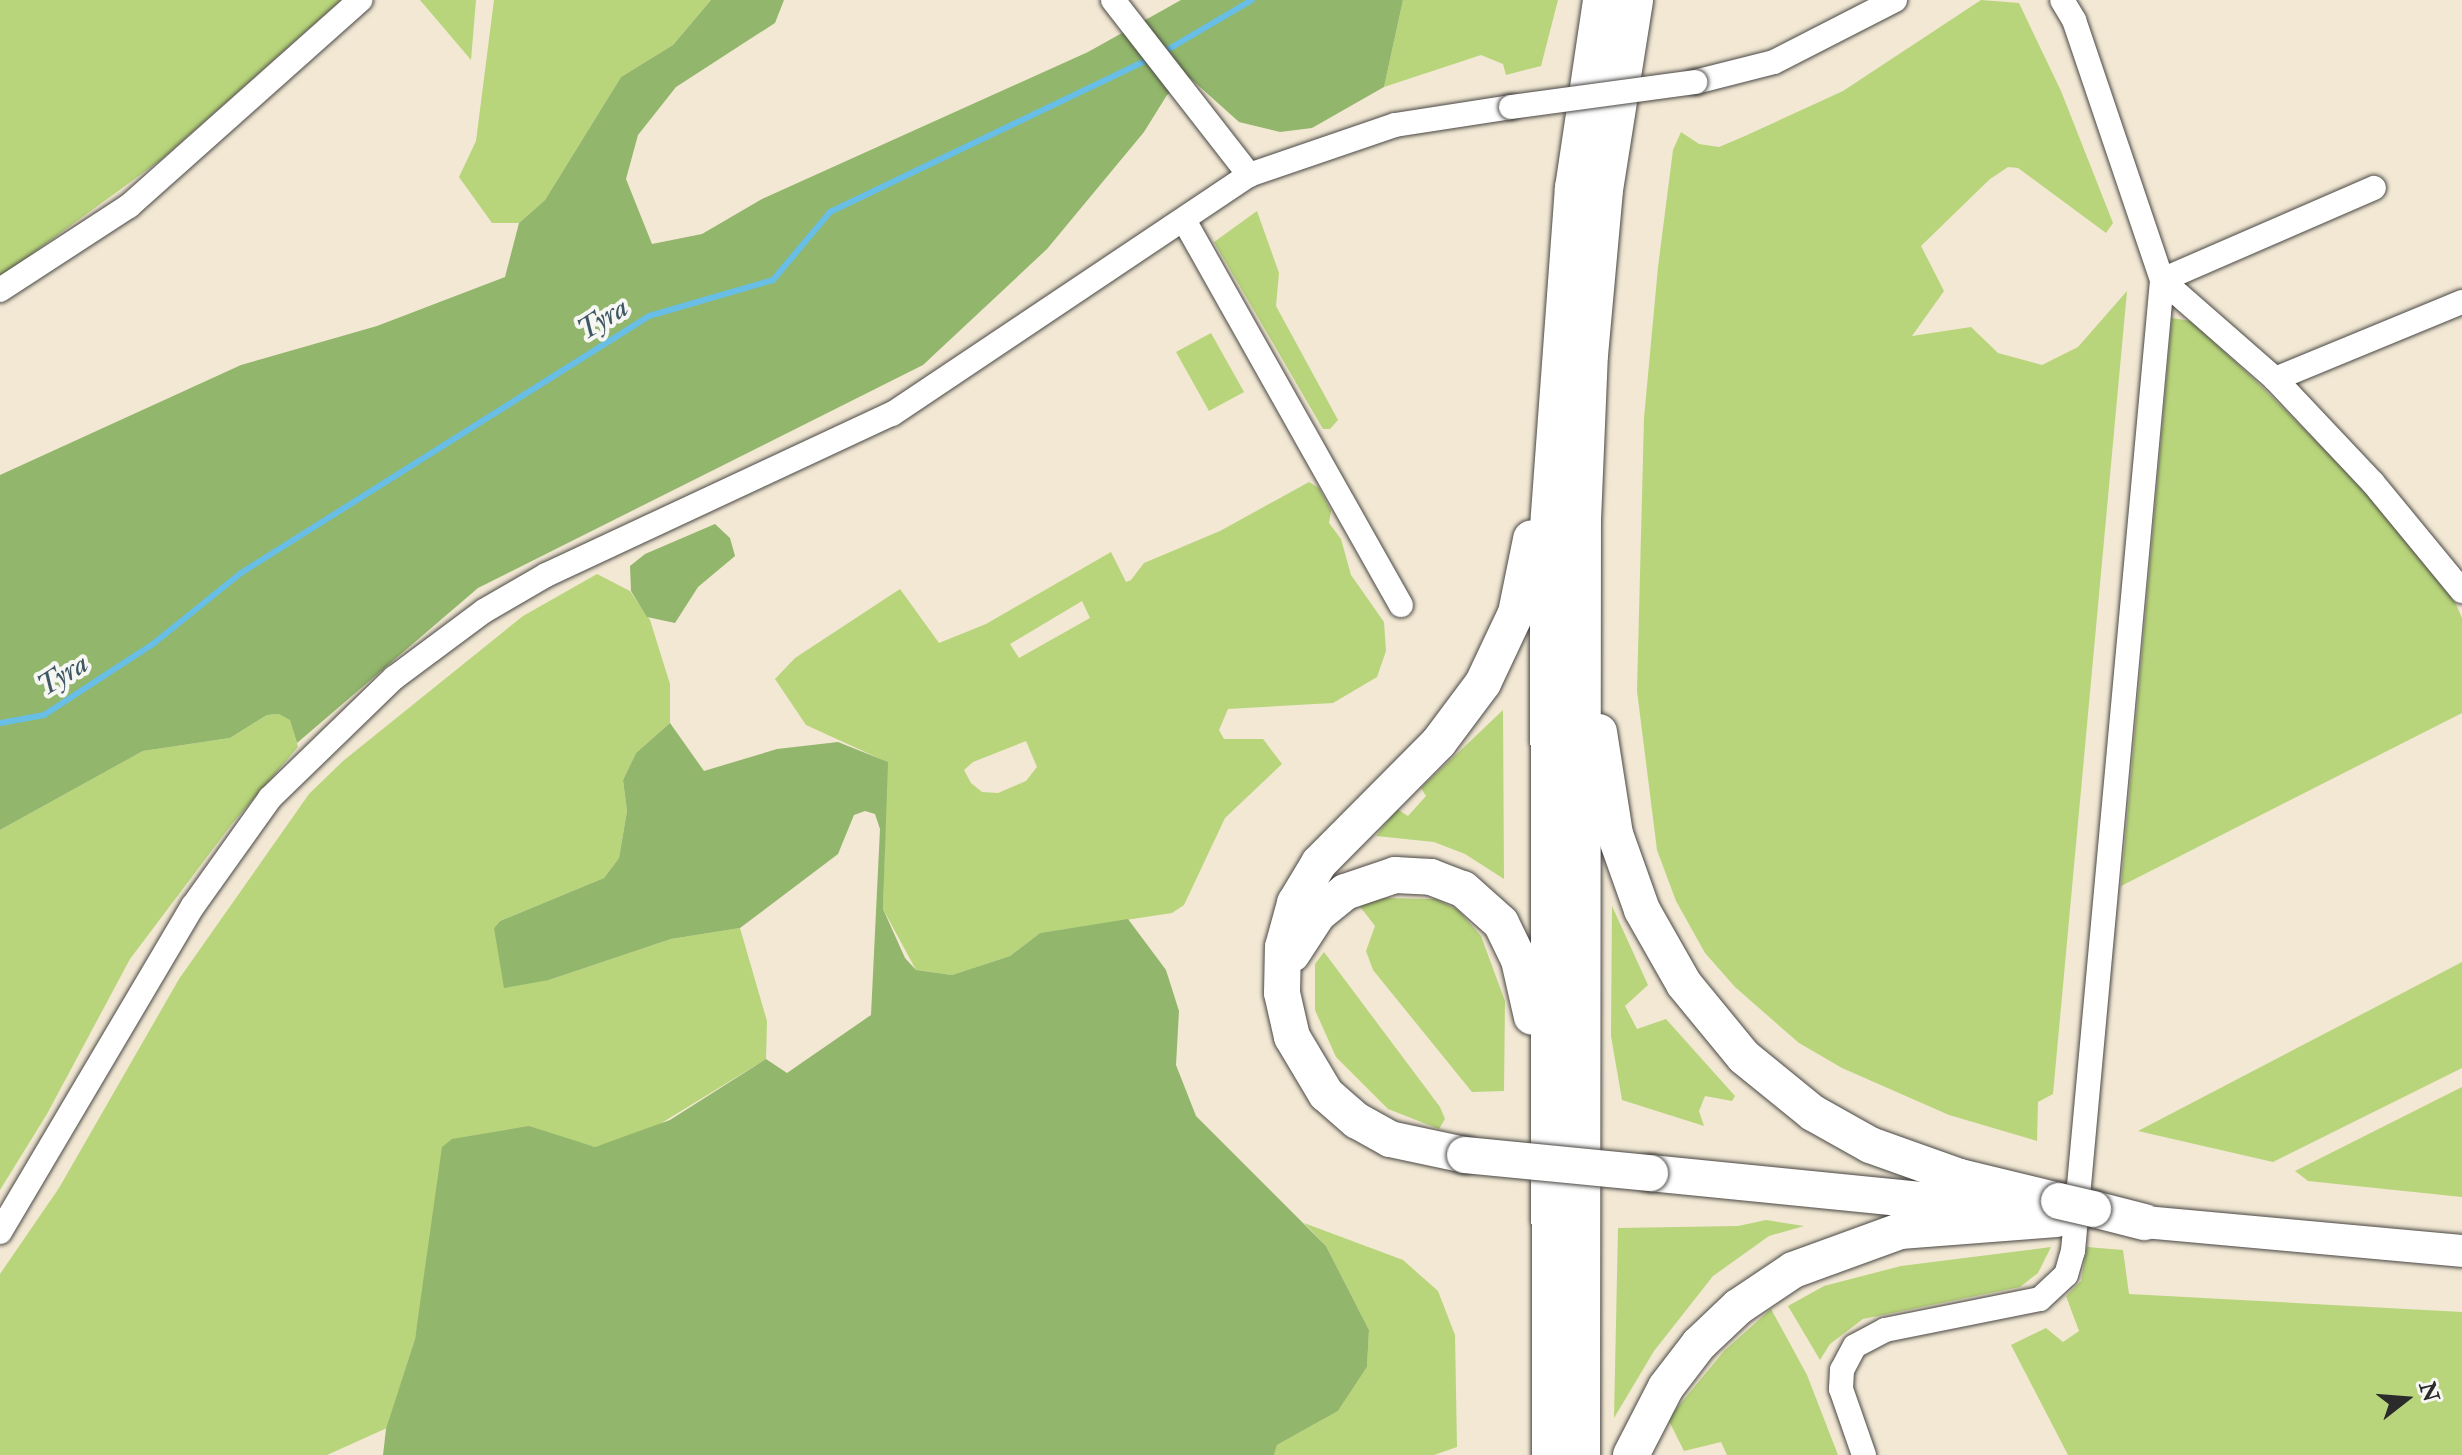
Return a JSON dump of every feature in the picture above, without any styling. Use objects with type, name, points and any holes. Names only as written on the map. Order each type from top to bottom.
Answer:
[{"type":"highway","points":[[1550,1455],[1548,527],[1558,357],[1573,188],[1601,0]]},
{"type":"highway","points":[[1582,1455],[1583,520],[1590,355],[1605,190],[1635,0]]},
{"type":"highway","points":[[1558,357],[1537,431],[1529,558],[1507,638],[1455,723],[1334,845],[1306,882],[1285,936],[1282,993],[1301,1057],[1342,1109],[1390,1139],[1465,1155],[2072,1212],[2144,1222]]},
{"type":"highway","points":[[1583,520],[1597,598],[1597,699],[1615,834],[1642,910],[1684,984],[1744,1057],[1789,1096],[1841,1130],[1930,1168],[2072,1212]]},
{"type":"highway","points":[[1282,993],[1290,959],[1307,927],[1345,892],[1395,875],[1431,877],[1463,889],[1501,923],[1519,960],[1533,1026],[1533,1091],[1548,1144]]},
{"type":"highway","points":[[1631,1455],[1666,1387],[1699,1344],[1738,1307],[1793,1270],[1900,1231],[2072,1212]]},
{"type":"main road","points":[[2144,1222],[2462,1251]]},
{"type":"street","points":[[0,290],[129,206],[360,0]]},
{"type":"street","points":[[1113,0],[1249,175]]},
{"type":"street","points":[[0,1232],[193,906],[270,798],[394,678],[484,611],[546,575],[892,414],[1249,175],[1395,125],[1695,82],[1774,62],[1895,0]]},
{"type":"street","points":[[1864,1455],[1841,1389],[1842,1370],[1855,1346],[1885,1330],[2040,1299],[2059,1286],[2071,1264],[2162,280],[2074,20],[2062,0]]},
{"type":"street","points":[[2162,280],[2374,188]]},
{"type":"street","points":[[1184,220],[1401,605]]},
{"type":"street","points":[[2162,280],[2275,379],[2373,483],[2462,591]]},
{"type":"street","points":[[2275,379],[2462,302]]},
{"type":"green space","points":[[0,0],[341,0],[162,159],[0,277]]},
{"type":"green space","points":[[420,0],[476,0],[471,60]]},
{"type":"green space","points":[[494,0],[711,0],[673,45],[621,77],[545,200],[519,223],[492,223],[459,177],[476,141]]},
{"type":"green space","points":[[711,0],[784,0],[775,23],[676,87],[638,135],[626,179],[652,244],[702,234],[762,199],[1088,52],[1181,0],[1403,0],[1384,87],[1312,128],[1280,132],[1239,122],[1190,78],[1167,95],[1144,132],[1047,249],[923,365],[478,588],[297,743],[290,720],[279,714],[267,715],[230,738],[143,751],[0,830],[0,475],[241,365],[377,326],[505,277],[519,223],[545,200],[621,77],[673,45]]},
{"type":"green space","points":[[1403,0],[1558,0],[1541,66],[1506,75],[1503,64],[1481,55],[1384,87]]},
{"type":"green space","points":[[1981,0],[2019,3],[2061,91],[2113,223],[2106,233],[2018,168],[2008,167],[1990,179],[1921,246],[1944,291],[1912,336],[1971,327],[1998,353],[2042,365],[2078,347],[2127,291],[2053,1094],[2038,1102],[2037,1141],[1949,1115],[1842,1068],[1799,1043],[1735,987],[1705,953],[1676,901],[1657,850],[1637,691],[1644,418],[1673,150],[1681,132],[1699,144],[1719,147],[1745,136],[1843,91]]},
{"type":"green space","points":[[1257,211],[1279,273],[1276,306],[1338,420],[1330,429],[1323,429],[1214,242]]},
{"type":"green space","points":[[2172,318],[2191,321],[2258,383],[2390,515],[2452,595],[2462,618],[2462,713],[2121,886]]},
{"type":"green space","points":[[1211,333],[1244,392],[1209,411],[1176,352]]},
{"type":"green space","points":[[1309,482],[1319,488],[1331,511],[1329,523],[1341,539],[1351,575],[1384,622],[1386,651],[1377,677],[1333,703],[1228,709],[1219,730],[1224,739],[1263,739],[1282,764],[1225,818],[1184,905],[1172,913],[1040,933],[1010,956],[952,975],[916,970],[883,909],[887,762],[806,725],[775,679],[795,658],[900,589],[939,643],[986,624],[1111,552],[1126,582],[1144,563],[1220,531]],"holes":[[[1082,601],[1090,618],[1019,658],[1010,644]],[[1026,741],[1037,767],[1026,781],[998,793],[982,792],[971,783],[964,770],[973,762]]]},
{"type":"green space","points":[[715,524],[730,538],[735,556],[698,587],[675,623],[647,617],[631,591],[630,566],[645,554]]},
{"type":"green space","points":[[597,574],[630,591],[650,620],[670,684],[670,723],[636,753],[623,780],[627,811],[619,858],[604,878],[500,921],[494,928],[549,980],[671,939],[740,928],[767,1021],[766,1059],[650,1130],[595,1147],[566,1139],[429,1258],[415,1339],[387,1428],[327,1455],[0,1455],[0,1274],[59,1188],[179,979],[309,794],[343,761],[523,616]]},
{"type":"green space","points":[[1503,710],[1504,879],[1465,854],[1434,842],[1376,836],[1397,809],[1408,816],[1426,796],[1421,788]]},
{"type":"green space","points":[[279,714],[290,719],[298,747],[231,825],[130,959],[47,1114],[0,1190],[0,830],[143,751],[230,738],[267,715]]},
{"type":"green space","points":[[670,723],[704,771],[777,749],[838,742],[888,762],[883,909],[905,958],[916,970],[952,975],[1010,956],[1040,933],[1128,919],[1166,970],[1179,1011],[1176,1065],[1196,1116],[1326,1246],[1369,1330],[1367,1367],[1338,1411],[1277,1445],[1274,1455],[383,1455],[386,1429],[415,1339],[442,1147],[452,1139],[529,1126],[595,1147],[670,1120],[766,1059],[787,1073],[871,1015],[880,829],[875,814],[865,811],[854,815],[838,854],[740,928],[671,939],[549,980],[504,988],[494,928],[500,921],[604,878],[619,858],[627,811],[623,780],[636,753]]},
{"type":"green space","points":[[1382,898],[1436,899],[1458,910],[1481,936],[1505,1001],[1504,1091],[1472,1092],[1373,970],[1366,951],[1375,926],[1358,904]]},
{"type":"green space","points":[[1612,906],[1648,985],[1625,1006],[1637,1029],[1666,1019],[1735,1096],[1732,1101],[1705,1096],[1699,1111],[1704,1126],[1622,1100],[1611,1036]]},
{"type":"green space","points":[[1324,952],[1440,1107],[1445,1119],[1439,1129],[1388,1109],[1336,1057],[1315,1010],[1315,964]]},
{"type":"green space","points":[[2462,962],[2462,1068],[2273,1162],[2138,1131]]},
{"type":"green space","points":[[2462,1087],[2462,1197],[2308,1181],[2295,1171]]},
{"type":"green space","points":[[1766,1220],[1804,1226],[1769,1236],[1713,1276],[1654,1351],[1614,1418],[1618,1228],[1738,1226]]},
{"type":"green space","points":[[1304,1223],[1403,1260],[1438,1291],[1455,1335],[1457,1447],[1434,1455],[1274,1455],[1277,1445],[1338,1411],[1367,1367],[1369,1330],[1326,1246]]},
{"type":"green space","points":[[2051,1247],[2038,1273],[2020,1287],[1863,1319],[1830,1344],[1820,1360],[1788,1306],[1824,1286],[1901,1266]]},
{"type":"green space","points":[[2087,1247],[2123,1250],[2129,1294],[2462,1312],[2462,1455],[2068,1455],[2011,1345],[2046,1328],[2063,1342],[2079,1331],[2066,1296],[2081,1281]]},
{"type":"green space","points":[[1771,1309],[1807,1375],[1838,1455],[1727,1455],[1721,1442],[1684,1451],[1668,1419],[1724,1351]]},
{"type":"waterway","name":"Tyra","points":[[1162,53],[1252,0]]},
{"type":"waterway","name":"Tyra","points":[[0,723],[44,715],[153,644],[241,573],[649,316],[773,280],[830,212],[1152,58]]}]
